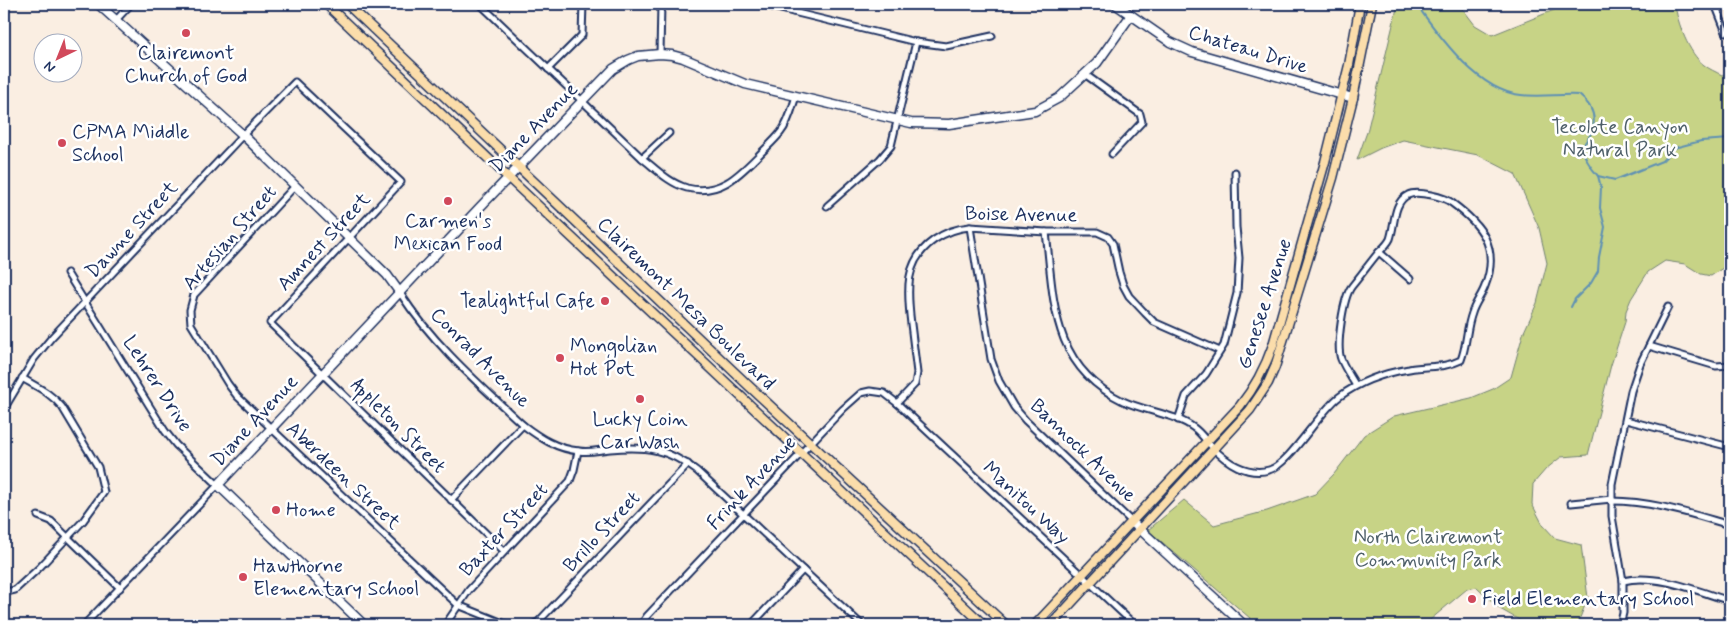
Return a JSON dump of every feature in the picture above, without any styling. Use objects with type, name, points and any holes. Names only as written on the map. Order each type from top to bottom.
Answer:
[{"type":"main road","name":"Clairemont Mesa Boulevard","points":[[326,4],[508,178],[984,625]]},
{"type":"main road","name":"Clairemont Mesa Boulevard","points":[[347,4],[810,443],[1006,625]]},
{"type":"main road","name":"Genesee Avenue","points":[[1035,625],[1207,442],[1246,399],[1255,386],[1267,362],[1310,218],[1349,65],[1360,4]]},
{"type":"main road","name":"Genesee Avenue","points":[[1050,625],[1214,450],[1258,399],[1275,366],[1333,178],[1353,98],[1372,4]]},
{"type":"street","name":"Conrad Avenue","points":[[98,4],[243,135],[349,237],[387,275],[435,340],[523,425],[552,444],[578,451],[646,447],[680,458],[743,514],[858,624]]},
{"type":"street","points":[[116,20],[132,4]]},
{"type":"street","points":[[548,69],[582,35],[584,4]]},
{"type":"street","points":[[660,54],[661,4]]},
{"type":"street","points":[[760,4],[916,42],[946,46],[992,36]]},
{"type":"street","points":[[793,12],[795,4]]},
{"type":"street","name":"Chateau Drive","points":[[1114,4],[1170,42],[1192,52],[1353,98]]},
{"type":"street","points":[[1715,4],[1726,32]]},
{"type":"street","points":[[484,5],[582,102],[642,158],[668,179],[689,188],[714,188],[738,176],[782,131],[789,118],[796,96]]},
{"type":"street","name":"Diane Avenue","points":[[84,625],[508,178],[614,69],[628,60],[638,56],[660,54],[683,58],[745,84],[911,123],[949,124],[1035,112],[1059,98],[1097,63],[1131,15]]},
{"type":"street","points":[[827,206],[880,159],[891,146],[916,42]]},
{"type":"street","points":[[1086,75],[1140,114],[1142,122],[1112,154]]},
{"type":"street","name":"Dawne Street","points":[[4,409],[34,359],[52,337],[295,82],[401,182]]},
{"type":"street","points":[[642,158],[669,133]]},
{"type":"street","points":[[1178,420],[1186,396],[1206,374],[1224,345],[1237,293],[1239,258],[1236,227],[1235,172]]},
{"type":"street","name":"Amnest Street","points":[[270,323],[401,182]]},
{"type":"street","name":"Artesian Street","points":[[190,310],[194,295],[296,186]]},
{"type":"street","points":[[1046,232],[1055,309],[1060,331],[1076,363],[1091,380],[1124,401],[1192,426],[1222,457],[1242,468],[1256,472],[1271,470],[1284,460],[1338,398],[1356,386],[1376,378],[1410,369],[1449,366],[1461,360],[1466,348],[1468,324],[1486,285],[1491,258],[1488,242],[1476,222],[1450,201],[1416,193],[1409,194],[1404,198],[1398,206],[1386,246],[1350,288],[1339,338],[1339,350],[1341,359],[1356,386]]},
{"type":"street","name":"Boise Avenue","points":[[897,403],[915,384],[917,373],[907,294],[909,276],[917,258],[926,246],[952,230],[970,227],[1046,232],[1098,232],[1108,236],[1114,244],[1119,272],[1124,286],[1129,296],[1145,313],[1154,322],[1220,351]]},
{"type":"street","name":"Bannock Avenue","points":[[970,227],[991,359],[999,381],[1014,407],[1026,421],[1132,522],[1244,625]]},
{"type":"street","points":[[1379,252],[1410,280]]},
{"type":"street","name":"Lehrer Drive","points":[[68,273],[176,445],[364,625]]},
{"type":"street","points":[[1620,625],[1622,581],[1612,516],[1612,484],[1631,391],[1640,364],[1668,307]]},
{"type":"street","name":"Aberdeen Street","points":[[190,310],[191,324],[237,396],[458,605]]},
{"type":"street","name":"Appleton Street","points":[[270,323],[504,552]]},
{"type":"street","points":[[1649,346],[1716,366],[1730,365]]},
{"type":"street","points":[[4,590],[6,592],[15,590],[40,567],[68,538],[104,492],[98,467],[55,398],[22,378]]},
{"type":"street","name":"Frink Avenue","points":[[641,625],[800,453],[861,393],[870,391],[884,393],[897,403]]},
{"type":"street","name":"Manitou Way","points":[[897,403],[1135,625]]},
{"type":"street","points":[[1626,420],[1730,447]]},
{"type":"street","points":[[451,500],[523,425]]},
{"type":"street","name":"Baxter Street","points":[[445,625],[469,590],[570,481],[578,451]]},
{"type":"street","name":"Brillo Street","points":[[532,625],[539,623],[688,464]]},
{"type":"street","points":[[1572,503],[1611,500],[1632,501],[1666,507],[1730,525]]},
{"type":"street","points":[[38,516],[51,521],[120,588]]},
{"type":"street","points":[[751,625],[803,570]]},
{"type":"street","points":[[1622,581],[1636,578],[1656,579],[1730,601]]},
{"type":"street","points":[[458,605],[508,625]]},
{"type":"green space","points":[[1398,4],[1459,4],[1475,25],[1492,35],[1569,4],[1675,4],[1678,20],[1693,53],[1708,68],[1722,75],[1730,73],[1730,263],[1711,276],[1701,274],[1685,264],[1665,261],[1648,272],[1631,299],[1626,311],[1625,322],[1611,365],[1588,455],[1561,457],[1546,469],[1533,484],[1532,504],[1543,525],[1555,538],[1581,545],[1588,598],[1577,625],[1528,625],[1500,609],[1477,587],[1467,589],[1424,625],[1258,625],[1148,530],[1184,500],[1214,525],[1267,511],[1315,494],[1334,474],[1364,435],[1394,416],[1471,398],[1493,389],[1511,377],[1523,334],[1537,303],[1547,263],[1539,228],[1515,174],[1478,155],[1403,140],[1357,160],[1367,132]]},
{"type":"waterway","points":[[1416,4],[1448,46],[1475,73],[1490,84],[1505,91],[1521,95],[1579,95],[1584,99],[1591,108],[1594,124],[1583,149],[1589,164],[1598,176],[1615,180],[1662,161],[1674,148],[1701,141],[1730,139]]},
{"type":"waterway","points":[[1571,307],[1575,299],[1591,283],[1598,271],[1605,227],[1600,208],[1601,187],[1598,176]]},
{"type":"place","name":"Clairemont Church of God","points":[[186,33]]},
{"type":"place","name":"CPMA Middle School","points":[[62,143]]},
{"type":"place","name":"Carmen's Mexican Food","points":[[448,201]]},
{"type":"place","name":"Tealightful Cafe","points":[[605,301]]},
{"type":"place","name":"Mongolian Hot Pot","points":[[560,358]]},
{"type":"place","name":"Lucky Coin Car Wash","points":[[640,399]]},
{"type":"place","name":"Home","points":[[276,510]]},
{"type":"place","name":"Hawthorne Elementary School","points":[[243,577]]},
{"type":"place","name":"Field Elementary School","points":[[1472,599]]},
{"type":"park label","name":"Tecolote Canyon Natural Park","points":[[1620,138]]},
{"type":"park label","name":"North Clairemont Community Park","points":[[1428,548]]}]
